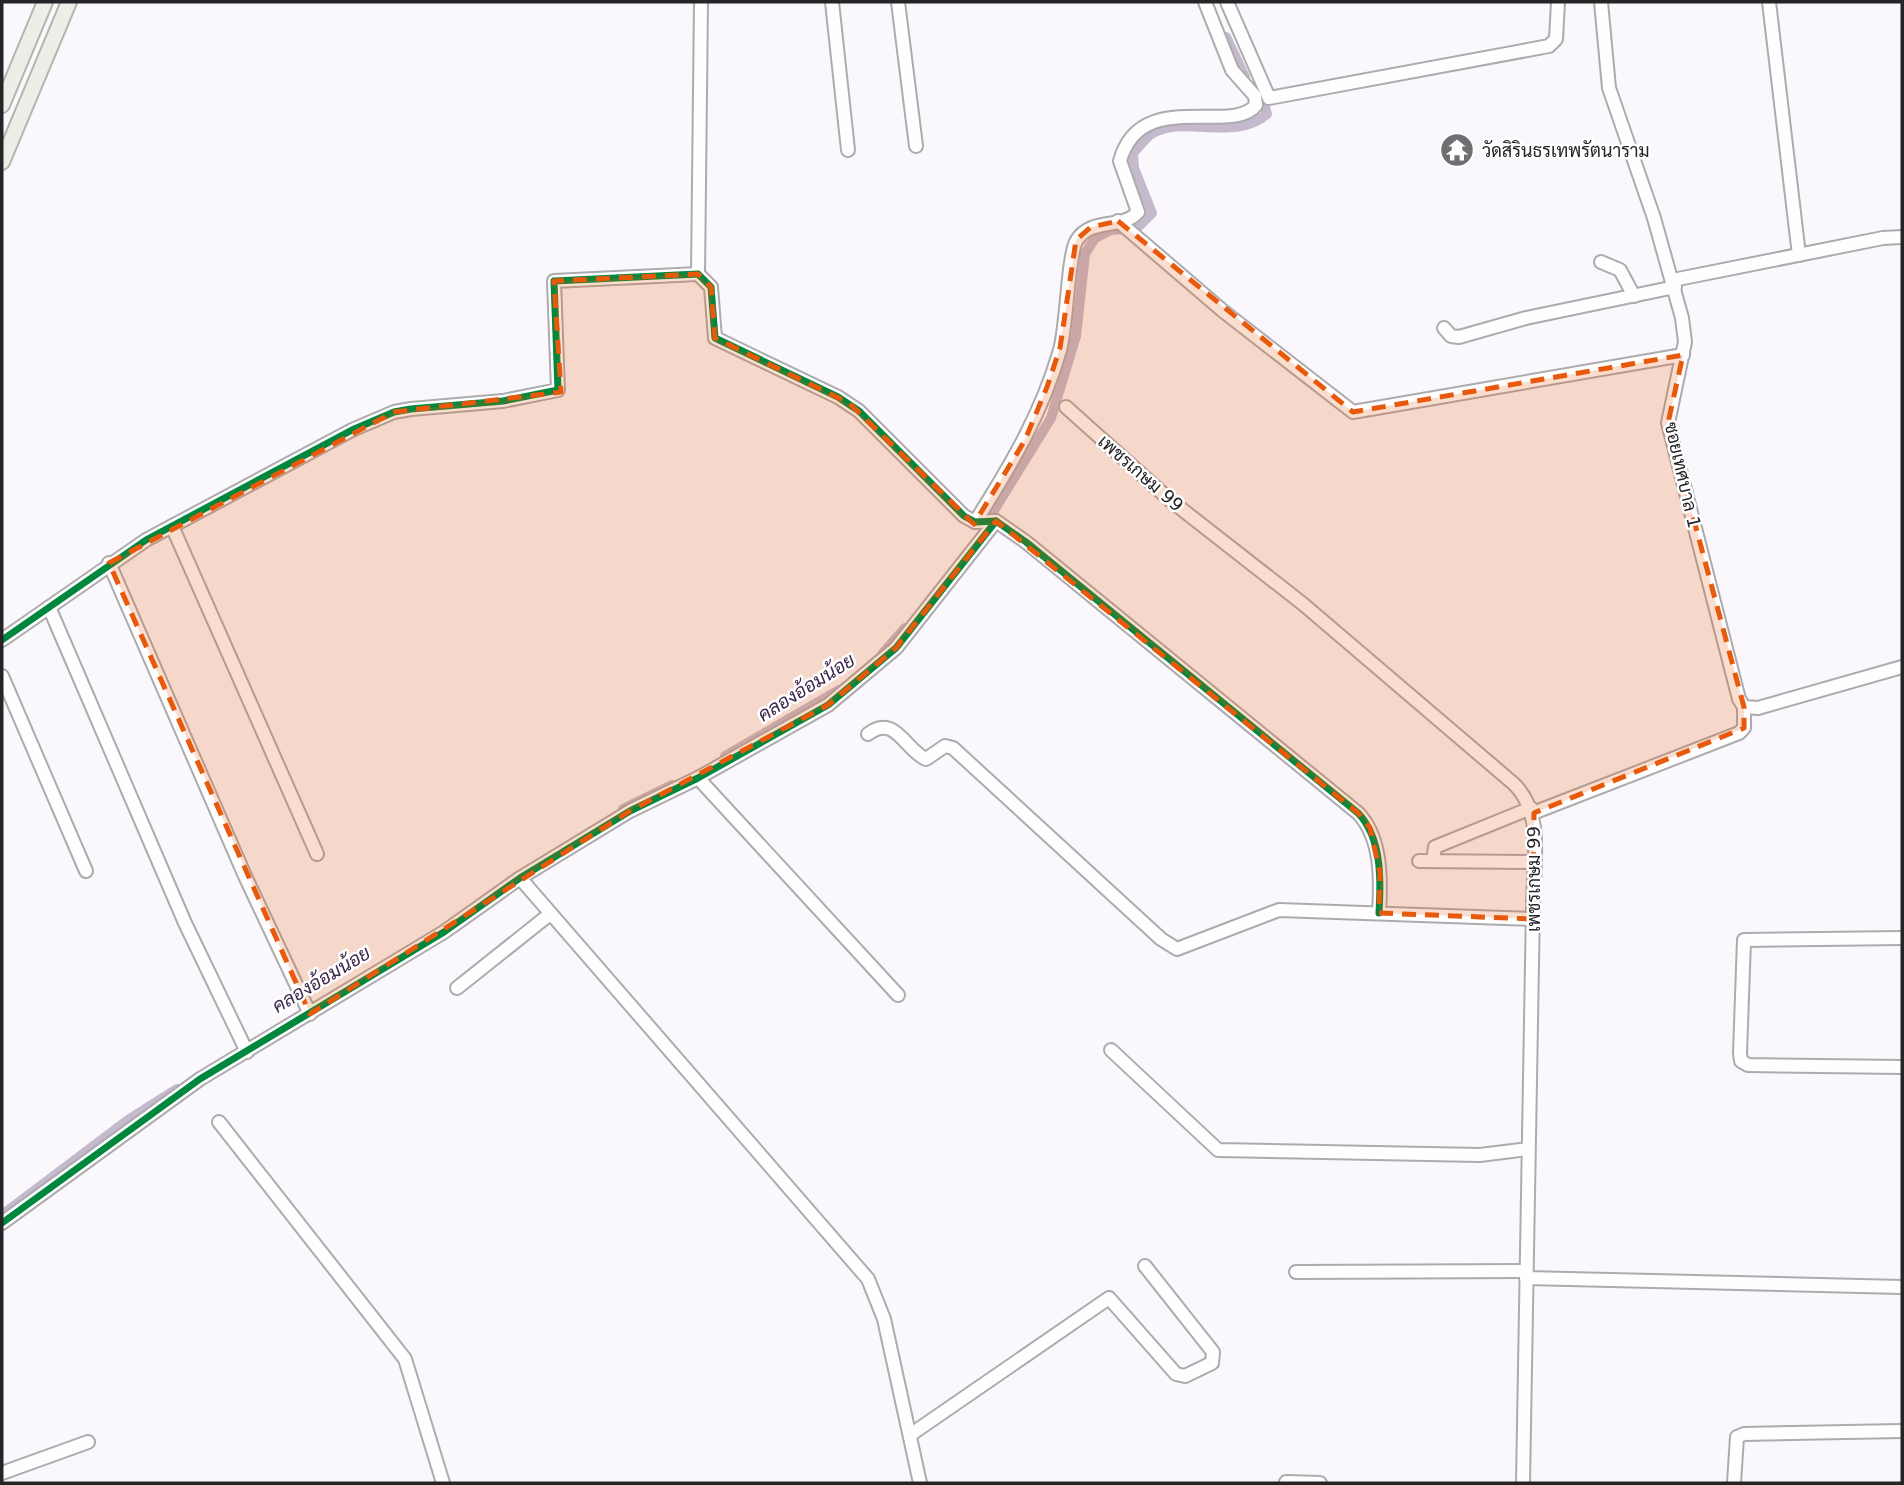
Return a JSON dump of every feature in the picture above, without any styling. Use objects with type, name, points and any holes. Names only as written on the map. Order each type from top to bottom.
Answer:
[{"type":"main road","points":[[2,105],[45,2]]},
{"type":"main road","points":[[2,162],[68,2]]},
{"type":"street","points":[[698,274],[701,2]]},
{"type":"street","points":[[832,2],[848,150]]},
{"type":"street","points":[[898,2],[916,146]]},
{"type":"street","points":[[976,522],[1025,440],[1047,387],[1063,335],[1072,248],[1081,234],[1091,227],[1131,219],[1138,212],[1120,161],[1130,141],[1140,130],[1162,118],[1226,116],[1250,112],[1256,105],[1255,96],[1232,70],[1205,2]]},
{"type":"street","points":[[1227,2],[1269,98],[1549,46],[1556,39],[1558,2]]},
{"type":"street","name":"ซอยเทศบาล 1","points":[[1601,2],[1609,88],[1674,284],[1685,332],[1683,355],[1668,423],[1744,706]]},
{"type":"street","points":[[1769,2],[1799,255]]},
{"type":"street","points":[[1119,222],[1130,234],[1353,412],[1683,355]]},
{"type":"street","points":[[1444,328],[1451,337],[1459,337],[1526,318],[1634,296],[1799,255],[1883,238],[1902,237]]},
{"type":"street","points":[[1601,262],[1620,270],[1634,296]]},
{"type":"street","points":[[2,640],[109,563],[172,526],[352,430],[394,412],[554,393],[560,385],[554,281],[698,274],[709,281],[711,287],[715,338],[849,403],[958,510],[976,522],[994,521],[1026,542],[1358,813],[1370,828],[1373,839],[1380,873],[1380,913]]},
{"type":"street","name":"เพชรเกษม 99","points":[[1066,407],[1187,514],[1303,604],[1514,784],[1532,810],[1533,919],[1523,1483]]},
{"type":"street","points":[[2,1223],[174,1095],[244,1048],[444,932],[520,878],[630,811],[698,778],[818,711],[873,670],[896,648],[994,521]]},
{"type":"street","points":[[172,526],[317,854]]},
{"type":"street","points":[[109,563],[245,876],[308,1010]]},
{"type":"street","points":[[50,607],[185,923],[244,1048]]},
{"type":"street","points":[[1433,861],[1435,847],[1739,733],[1744,728],[1744,706],[1758,708],[1902,667]]},
{"type":"street","points":[[2,676],[86,871]]},
{"type":"street","points":[[868,734],[880,726],[890,727],[926,759],[945,746],[953,748],[1161,939],[1177,949],[1268,912],[1533,919]]},
{"type":"street","points":[[698,778],[898,995]]},
{"type":"street","points":[[1419,861],[1533,862]]},
{"type":"street","points":[[520,878],[869,1279],[884,1319],[920,1483]]},
{"type":"street","points":[[457,989],[550,914]]},
{"type":"street","points":[[1902,938],[1744,940],[1741,1054],[1741,1061],[1748,1065],[1902,1067]]},
{"type":"street","points":[[1111,1050],[1219,1150],[1480,1154],[1528,1149]]},
{"type":"street","points":[[219,1122],[405,1359],[443,1483]]},
{"type":"street","points":[[909,1435],[1109,1298],[1175,1374],[1185,1376],[1212,1363],[1213,1352],[1145,1266]]},
{"type":"street","points":[[1296,1272],[1526,1274],[1902,1287]]},
{"type":"street","points":[[1734,1483],[1734,1444],[1737,1437],[1744,1434],[1902,1431]]},
{"type":"street","points":[[2,1473],[88,1442]]},
{"type":"street","points":[[1286,1482],[1320,1483]]},
{"type":"highlighted area","points":[[1118,221],[1353,412],[1683,355],[1668,423],[1744,707],[1744,728],[1534,813],[1533,919],[1379,913],[1380,873],[1370,828],[1358,813],[996,521],[896,648],[828,705],[630,811],[310,1014],[109,563],[394,412],[561,392],[554,281],[698,274],[711,287],[715,338],[849,403],[974,524],[1025,440],[1047,387],[1060,348],[1076,240],[1091,227]]},
{"type":"waterway","name":"คลองอ้อมน้อย","points":[[1226,37],[1245,77]]},
{"type":"waterway","name":"คลองอ้อมน้อย","points":[[985,525],[1051,418],[1076,336],[1085,254],[1095,238],[1111,230],[1137,228],[1152,213],[1134,168],[1133,153],[1150,135],[1165,128],[1225,128],[1254,122],[1267,114],[1262,98],[1254,89]]},
{"type":"waterway","name":"คลองอ้อมน้อย","points":[[882,654],[905,628]]},
{"type":"waterway","name":"คลองอ้อมน้อย","points":[[725,756],[839,690]]},
{"type":"waterway","name":"คลองอ้อมน้อย","points":[[623,809],[672,785]]},
{"type":"waterway","name":"คลองอ้อมน้อย","points":[[2,1215],[128,1120],[177,1089]]},
{"type":"cycle path","points":[[2,640],[146,540],[352,430],[394,412],[503,401],[558,390],[554,281],[698,274],[711,287],[715,338],[838,397],[859,411],[964,516],[975,522],[996,521],[1026,542],[1358,813],[1366,823],[1376,847],[1380,873],[1379,913]]},
{"type":"cycle path","points":[[2,1223],[200,1079],[444,932],[520,878],[630,811],[698,778],[828,705],[896,648],[996,521]]},
{"type":"place","name":"วัดสิรินธรเทพรัตนาราม","points":[[1457,150]]}]
